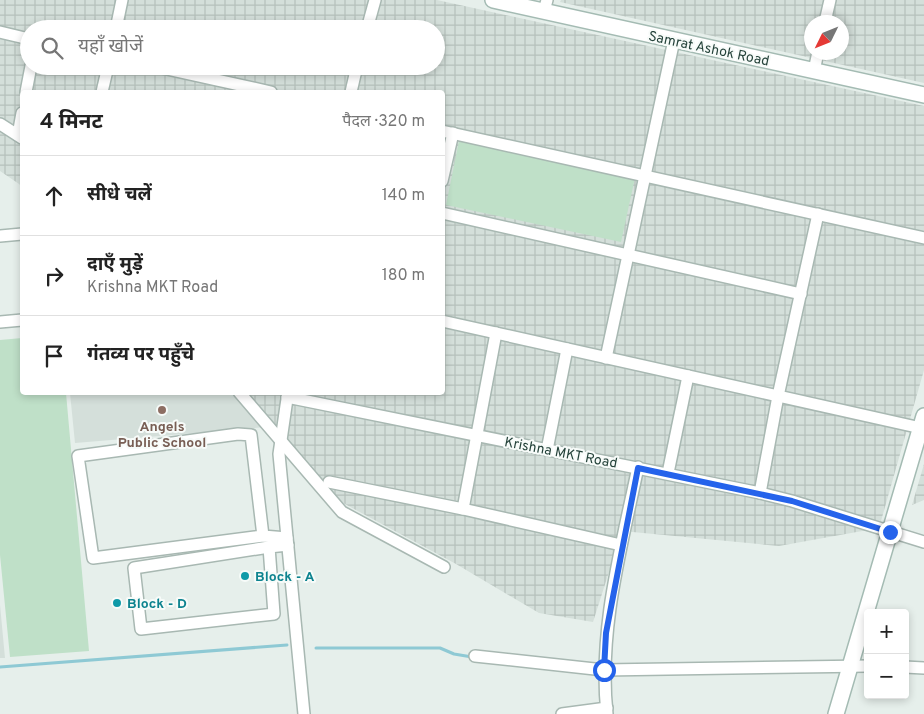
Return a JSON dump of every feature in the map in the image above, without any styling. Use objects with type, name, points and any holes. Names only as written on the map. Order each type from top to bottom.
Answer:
[{"type":"street","points":[[118,20],[122,0]]},
{"type":"street","points":[[369,20],[375,0]]},
{"type":"street","name":"Samrat Ashok Road","points":[[494,0],[545,6],[674,40],[924,95]]},
{"type":"street","points":[[827,15],[830,0]]},
{"type":"street","points":[[0,32],[20,36]]},
{"type":"street","points":[[606,358],[674,40]]},
{"type":"street","points":[[814,71],[816,60]]},
{"type":"street","points":[[26,90],[29,75]]},
{"type":"street","points":[[102,90],[106,75]]},
{"type":"street","points":[[194,75],[262,90]]},
{"type":"street","points":[[352,90],[356,75]]},
{"type":"street","points":[[0,124],[20,136]]},
{"type":"street","points":[[445,156],[448,132],[924,238]]},
{"type":"street","points":[[445,214],[801,294]]},
{"type":"street","points":[[760,493],[778,396],[818,214]]},
{"type":"street","points":[[0,236],[20,234]]},
{"type":"street","points":[[0,322],[20,320]]},
{"type":"street","points":[[445,322],[778,396],[922,422],[852,666],[836,714]]},
{"type":"street","points":[[463,509],[496,333]]},
{"type":"street","points":[[547,450],[567,349]]},
{"type":"street","points":[[668,473],[688,376]]},
{"type":"street","points":[[242,395],[342,512],[444,566]]},
{"type":"street","points":[[287,395],[279,454],[304,714]]},
{"type":"street","name":"Krishna MKT Road","points":[[287,395],[760,493],[924,542]]},
{"type":"street","points":[[263,536],[251,436],[238,434],[78,456],[93,558],[263,536],[288,541]]},
{"type":"street","points":[[562,714],[607,711],[604,670],[606,633],[621,544],[638,468]]},
{"type":"street","points":[[329,482],[621,544]]},
{"type":"street","points":[[269,547],[274,614],[141,629],[134,568],[269,547],[288,541]]},
{"type":"street","points":[[475,656],[604,670],[864,666]]},
{"type":"street","points":[[909,667],[924,668]]},
{"type":"shaded area","points":[[0,0],[437,0],[924,106],[924,370],[879,528],[779,546],[622,531],[593,622],[539,613],[456,564],[343,503],[296,453],[249,395],[445,395],[445,90],[20,90],[20,185],[0,171]]},
{"type":"shaded area","points":[[561,0],[924,0],[924,83],[821,60],[849,60],[849,15],[804,15],[804,56],[560,2]]},
{"type":"shaded area","name":"Angels Public School","points":[[70,395],[240,395],[267,427],[75,443]]},
{"type":"shaded area","points":[[924,464],[924,500],[912,505]]},
{"type":"shaded area","points":[[0,605],[5,658],[0,658]]},
{"type":"green space","points":[[460,136],[636,173],[621,242],[446,205]]},
{"type":"green space","points":[[20,338],[20,395],[66,395],[89,651],[10,657],[0,555],[0,340]]},
{"type":"waterway","points":[[0,667],[287,645]]},
{"type":"waterway","points":[[316,648],[440,648],[454,654],[472,657]]},
{"type":"place","name":"Angels Public School","points":[[162,410]]},
{"type":"place","name":"Block - A","points":[[245,576]]},
{"type":"place","name":"Block - D","points":[[117,603]]},
{"type":"route","points":[[604,670],[606,633],[621,544],[638,468],[792,501],[890,532]]}]
